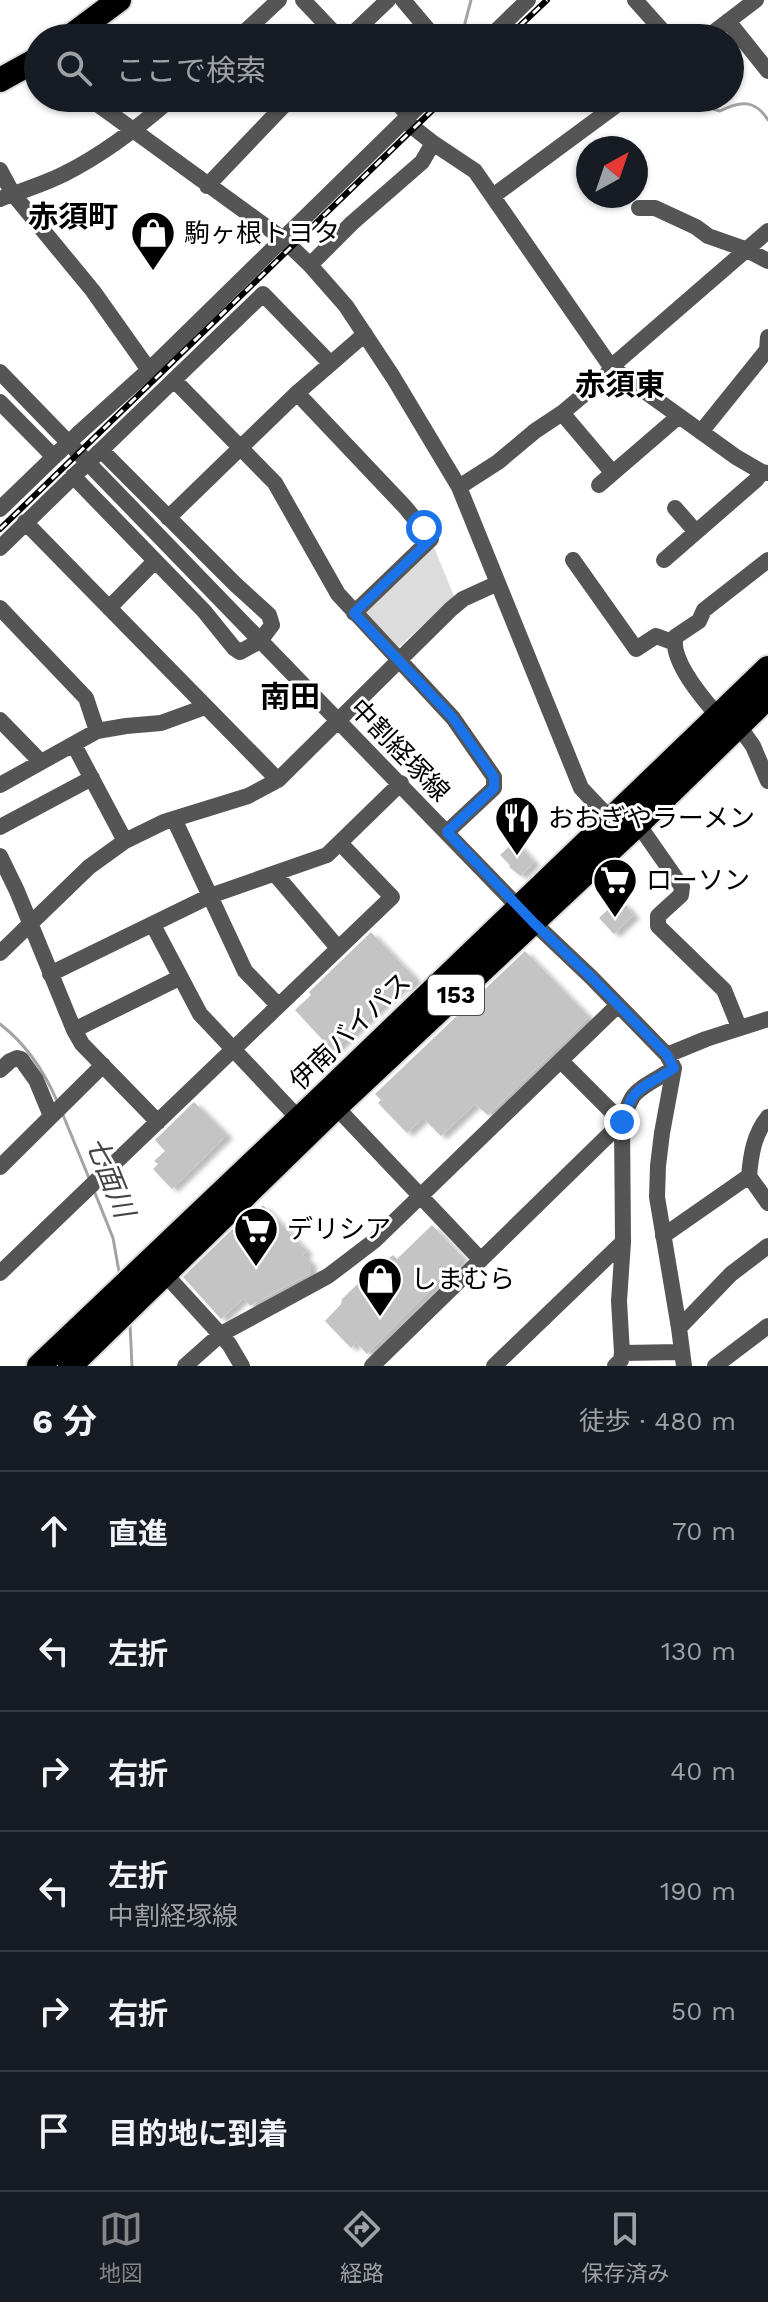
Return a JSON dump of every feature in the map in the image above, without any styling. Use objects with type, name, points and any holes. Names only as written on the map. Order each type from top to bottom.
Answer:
[{"type":"highway","points":[[87,24],[119,0]]},
{"type":"highway","points":[[0,80],[24,67]]},
{"type":"highway","name":"伊南バイパス","points":[[70,1366],[140,1268],[299,1119],[527,915],[638,824],[729,721],[768,668]]},
{"type":"highway","name":"伊南バイパス","points":[[39,1366],[104,1316],[144,1295],[527,915],[611,820],[729,721],[768,697]]},
{"type":"street","points":[[253,24],[279,0]]},
{"type":"street","points":[[303,0],[326,24]]},
{"type":"street","points":[[363,24],[388,0]]},
{"type":"street","points":[[403,0],[423,24]]},
{"type":"street","points":[[503,24],[528,0]]},
{"type":"street","points":[[635,0],[656,24]]},
{"type":"street","points":[[724,24],[756,0]]},
{"type":"street","points":[[744,41],[768,71]]},
{"type":"street","points":[[108,112],[283,239],[346,306],[459,487],[581,788],[611,820]]},
{"type":"street","points":[[7,197],[63,174],[134,131],[156,112]]},
{"type":"street","points":[[207,186],[278,112]]},
{"type":"street","points":[[402,112],[433,143],[475,171],[611,367],[736,457],[765,473],[664,560]]},
{"type":"street","points":[[0,509],[149,370],[412,112]]},
{"type":"street","points":[[493,196],[607,112]]},
{"type":"street","points":[[310,265],[352,223],[422,162],[433,143]]},
{"type":"street","points":[[0,170],[7,197],[93,291],[149,370]]},
{"type":"street","points":[[648,208],[655,208],[708,236],[768,261]]},
{"type":"street","points":[[459,487],[498,462],[562,413],[768,231]]},
{"type":"street","points":[[0,548],[263,294],[330,363]]},
{"type":"street","points":[[168,518],[297,393],[365,334]]},
{"type":"street","points":[[701,432],[767,350],[768,337]]},
{"type":"street","name":"中割経塚線","points":[[0,372],[671,1062]]},
{"type":"street","points":[[174,380],[275,483],[338,594],[453,718],[494,777],[494,788],[447,832]]},
{"type":"street","points":[[297,393],[405,507],[431,539],[354,613]]},
{"type":"street","points":[[0,402],[57,454]]},
{"type":"street","points":[[562,413],[612,472]]},
{"type":"street","points":[[599,485],[679,416]]},
{"type":"street","points":[[75,475],[204,611],[234,648],[240,652],[260,641],[272,625],[269,615],[99,452]]},
{"type":"street","points":[[675,508],[696,532]]},
{"type":"street","points":[[25,522],[278,780]]},
{"type":"street","points":[[573,560],[636,649],[656,636],[675,643]]},
{"type":"street","points":[[768,560],[704,610],[699,621],[675,637],[674,647],[697,692],[753,746],[768,781]]},
{"type":"street","points":[[109,608],[155,561]]},
{"type":"street","points":[[0,953],[89,867],[125,841],[174,819],[248,796],[278,780],[463,599],[498,583]]},
{"type":"street","points":[[0,608],[86,698],[97,731]]},
{"type":"street","points":[[0,785],[97,731],[161,723],[205,707]]},
{"type":"street","points":[[0,720],[41,762]]},
{"type":"street","points":[[74,745],[125,841]]},
{"type":"street","points":[[0,827],[92,778]]},
{"type":"street","points":[[50,974],[210,896],[327,855],[401,783]]},
{"type":"street","points":[[174,819],[245,971],[278,1005]]},
{"type":"street","points":[[638,824],[682,887],[681,895],[658,916],[658,926],[724,990],[739,1027]]},
{"type":"street","points":[[0,1273],[392,897],[340,843]]},
{"type":"street","points":[[0,856],[82,1044],[158,1122]]},
{"type":"street","points":[[275,874],[338,948]]},
{"type":"street","points":[[153,925],[200,1014],[299,1119]]},
{"type":"street","points":[[74,1030],[179,978]]},
{"type":"street","points":[[185,1366],[221,1334],[328,1276],[374,1241],[617,1006]]},
{"type":"street","points":[[372,1366],[622,1122],[633,1096],[643,1086],[656,1081],[671,1062],[739,1027],[768,1019]]},
{"type":"street","points":[[0,1070],[17,1058],[25,1062],[57,1111]]},
{"type":"street","points":[[561,1061],[622,1122],[623,1242],[618,1360],[683,1359],[657,1197],[671,1062]]},
{"type":"street","points":[[0,1167],[103,1065]]},
{"type":"street","points":[[336,1107],[481,1260]]},
{"type":"street","points":[[768,1117],[761,1125],[751,1153],[749,1176],[768,1203]]},
{"type":"street","points":[[663,1236],[749,1176]]},
{"type":"street","points":[[494,1366],[623,1242]]},
{"type":"street","points":[[679,1328],[731,1274],[768,1246]]},
{"type":"street","points":[[165,1274],[221,1334],[242,1366]]},
{"type":"street","points":[[715,1366],[768,1326]]},
{"type":"shaded area","points":[[433,545],[454,596],[399,647],[394,647],[364,610]]},
{"type":"building","points":[[515,841],[534,862],[521,876],[500,855]]},
{"type":"building","points":[[618,900],[634,915],[614,934],[599,918]]},
{"type":"building","points":[[371,932],[416,979],[406,989],[403,986],[333,1051],[295,1010],[311,995],[309,992]]},
{"type":"building","points":[[525,951],[589,1017],[488,1115],[475,1104],[441,1136],[423,1118],[407,1133],[378,1103],[381,1100],[375,1094]]},
{"type":"building","points":[[194,1102],[227,1135],[172,1189],[153,1169],[158,1164],[154,1161],[165,1151],[155,1140]]},
{"type":"building","points":[[263,1205],[307,1251],[303,1255],[311,1263],[311,1273],[250,1306],[244,1298],[221,1319],[183,1277],[252,1210]]},
{"type":"building","points":[[432,1225],[463,1258],[367,1354],[356,1342],[351,1348],[325,1321],[367,1275],[390,1271],[382,1264],[393,1255],[397,1259]]},
{"type":"waterway","points":[[465,24],[471,0]]},
{"type":"waterway","points":[[744,104],[758,108],[768,120]]},
{"type":"waterway","name":"七面川","points":[[0,1024],[33,1059],[57,1101]]},
{"type":"waterway","name":"七面川","points":[[63,1115],[89,1178]]},
{"type":"waterway","name":"七面川","points":[[95,1193],[113,1238],[120,1277]]},
{"type":"waterway","name":"七面川","points":[[130,1324],[132,1366]]},
{"type":"railway","points":[[522,24],[547,0]]},
{"type":"railway","points":[[0,529],[431,112]]},
{"type":"place","name":"駒ヶ根トヨタ","points":[[153,272]]},
{"type":"place","name":"おおぎやラーメン","points":[[517,857]]},
{"type":"place","name":"ローソン","points":[[615,919]]},
{"type":"place","name":"デリシア","points":[[256,1268]]},
{"type":"place","name":"しまむら","points":[[380,1318]]},
{"type":"district","name":"赤須町","points":[[73,216]]},
{"type":"district","name":"赤須東","points":[[620,384]]},
{"type":"district","name":"南田","points":[[290,696]]},
{"type":"route","points":[[424,528],[431,539],[354,613],[453,718],[494,777],[494,788],[447,832],[667,1055],[674,1068],[643,1086],[633,1096],[622,1122]]}]
